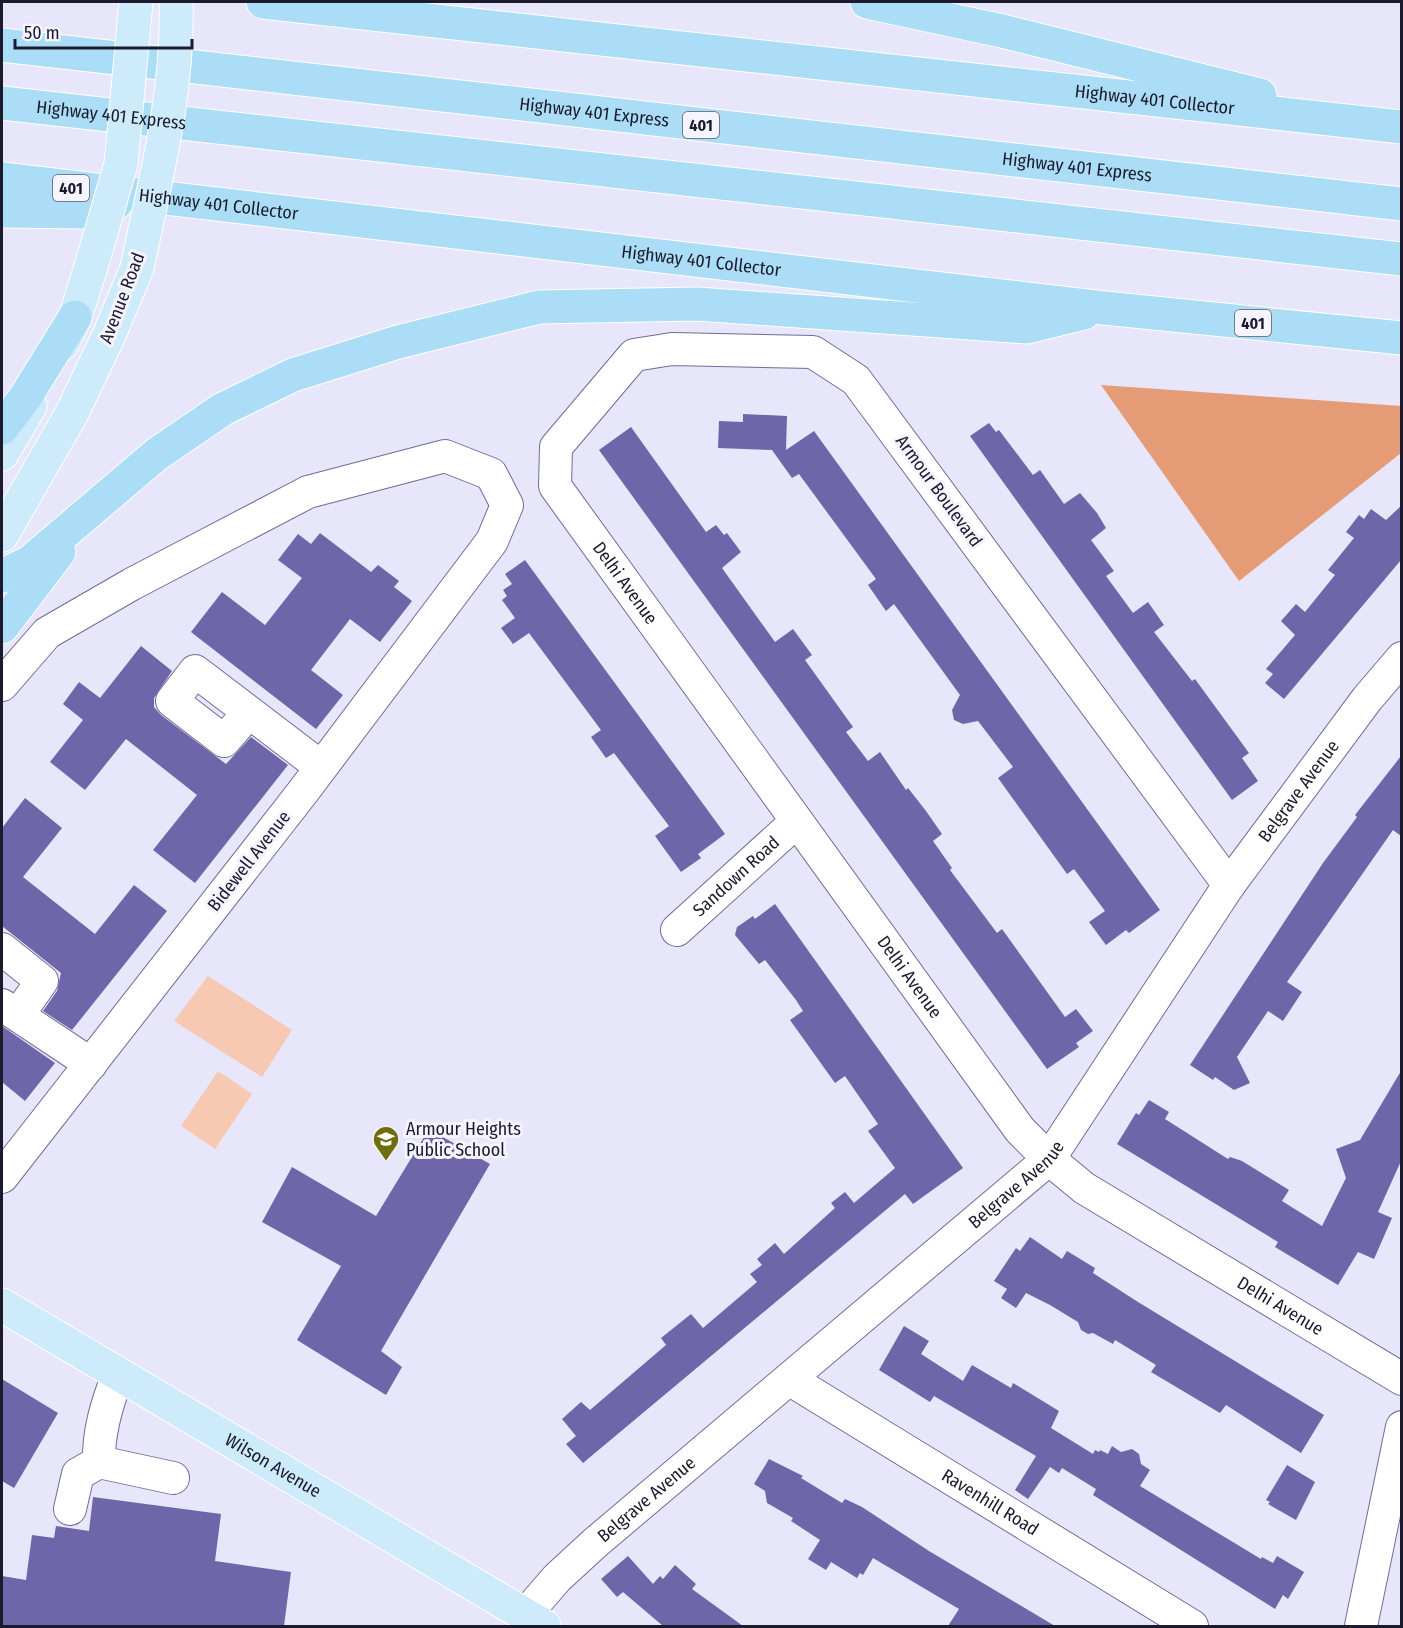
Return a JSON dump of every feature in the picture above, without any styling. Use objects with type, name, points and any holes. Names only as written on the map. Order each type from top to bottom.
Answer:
[{"type":"highway","name":"Highway 401 Collector","points":[[263,2],[1401,127]]},
{"type":"highway","points":[[867,2],[1002,31],[1270,97],[1307,117]]},
{"type":"highway","name":"Highway 401 Express","points":[[2,45],[1401,204]]},
{"type":"highway","name":"Highway 401 Express","points":[[2,103],[1401,259]]},
{"type":"highway","name":"Highway 401 Collector","points":[[2,179],[141,198],[1104,308],[1401,338]]},
{"type":"highway","points":[[2,211],[81,212],[141,198]]},
{"type":"highway","points":[[2,576],[30,562],[157,454],[223,409],[293,375],[398,342],[539,307],[697,304],[1027,327],[1104,308]]},
{"type":"highway","points":[[2,428],[26,396],[75,316]]},
{"type":"highway","points":[[2,627],[91,511]]},
{"type":"main road","name":"Avenue Road","points":[[2,454],[46,376],[75,316],[90,270],[121,164],[136,2]]},
{"type":"main road","name":"Avenue Road","points":[[2,535],[72,413],[111,333],[137,268],[167,126],[177,27],[176,2]]},
{"type":"main road","name":"Wilson Avenue","points":[[2,1305],[535,1621]]},
{"type":"street","name":"Armour Boulevard","points":[[556,447],[634,355],[672,349],[813,352],[856,380],[1229,885]]},
{"type":"street","name":"Delhi Avenue","points":[[556,447],[555,486],[1005,1111],[1049,1160],[1084,1188],[1401,1379]]},
{"type":"street","name":"Bidewell Avenue","points":[[2,685],[46,633],[132,584],[308,492],[445,456],[491,474],[507,505],[492,541],[321,767],[2,1177]]},
{"type":"street","name":"Belgrave Avenue","points":[[535,1621],[557,1578],[595,1543],[1049,1160],[1229,885],[1366,699],[1401,658]]},
{"type":"street","points":[[249,712],[321,767]]},
{"type":"street","name":"Sandown Road","points":[[677,930],[796,822]]},
{"type":"street","points":[[2,949],[42,981],[10,1010],[91,1064]]},
{"type":"street","points":[[99,1462],[98,1446],[107,1402],[118,1375]]},
{"type":"street","name":"Ravenhill Road","points":[[789,1379],[1192,1626]]},
{"type":"street","points":[[1361,1626],[1401,1426]]},
{"type":"street","points":[[70,1509],[78,1474],[99,1462],[173,1478]]},
{"type":"shaded area","points":[[1101,385],[1401,406],[1401,453],[1239,581]]},
{"type":"shaded area","points":[[208,976],[292,1030],[262,1077],[174,1021]]},
{"type":"shaded area","points":[[218,1071],[252,1094],[215,1149],[181,1126]]},
{"type":"building","points":[[743,414],[787,416],[786,450],[814,431],[1160,910],[1129,933],[1126,930],[1106,945],[1089,922],[1105,911],[1074,869],[1067,874],[998,778],[1013,767],[978,721],[963,724],[954,720],[952,710],[960,695],[894,604],[886,611],[868,585],[876,579],[799,474],[792,478],[772,450],[718,448],[719,421],[743,422]]},
{"type":"building","points":[[989,423],[996,432],[999,430],[1033,475],[1040,470],[1064,504],[1080,493],[1097,513],[1106,528],[1091,540],[1114,571],[1106,576],[1133,613],[1148,602],[1164,625],[1154,632],[1192,681],[1195,679],[1249,753],[1242,758],[1258,781],[1232,800],[970,436]]},
{"type":"building","points":[[631,427],[706,532],[716,525],[724,535],[727,533],[741,552],[722,568],[775,642],[793,629],[812,655],[805,660],[853,727],[846,732],[868,761],[880,752],[906,790],[908,788],[926,811],[942,834],[933,841],[952,868],[950,870],[997,933],[1002,929],[1065,1017],[1076,1009],[1093,1031],[1076,1043],[1079,1047],[1047,1069],[599,450]]},
{"type":"building","points":[[1401,506],[1401,560],[1284,699],[1265,683],[1273,674],[1266,669],[1295,635],[1281,621],[1296,604],[1305,612],[1335,575],[1328,570],[1354,538],[1346,532],[1359,515],[1364,519],[1371,509],[1386,520]]},
{"type":"building","points":[[320,533],[371,572],[378,565],[399,581],[394,587],[412,601],[380,642],[350,619],[311,670],[343,695],[316,729],[191,632],[222,592],[265,625],[302,578],[278,560],[298,534],[311,544]]},
{"type":"building","points":[[525,560],[725,834],[698,854],[701,858],[681,872],[655,836],[669,826],[614,753],[606,758],[591,737],[601,730],[529,633],[513,644],[501,628],[515,618],[502,600],[507,596],[503,590],[512,584],[505,574]]},
{"type":"building","points":[[141,646],[172,671],[154,698],[154,707],[161,715],[226,764],[251,737],[288,765],[195,883],[153,850],[197,795],[126,739],[85,790],[50,762],[83,720],[63,704],[79,682],[100,698]]},
{"type":"building","points":[[1401,756],[1401,836],[1393,830],[1287,982],[1302,992],[1283,1021],[1268,1011],[1237,1057],[1250,1083],[1234,1090],[1215,1077],[1213,1080],[1190,1065],[1323,863],[1357,817],[1355,815]]},
{"type":"building","points":[[25,798],[62,828],[23,877],[95,934],[134,885],[167,911],[72,1030],[43,1011],[57,991],[61,973],[2,926],[2,828]]},
{"type":"building","points":[[775,904],[963,1168],[913,1204],[905,1194],[583,1463],[566,1444],[576,1436],[562,1419],[581,1402],[590,1410],[666,1345],[661,1338],[691,1314],[703,1328],[757,1282],[750,1274],[762,1265],[757,1259],[775,1243],[784,1254],[835,1208],[831,1203],[845,1192],[854,1203],[895,1168],[868,1131],[878,1124],[845,1076],[835,1083],[790,1020],[803,1011],[796,1000],[765,960],[759,964],[735,935],[737,927],[753,916],[755,919]]},
{"type":"building","points":[[2,1026],[55,1063],[25,1101],[2,1082]]},
{"type":"building","points":[[1401,1071],[1401,1161],[1378,1212],[1392,1218],[1374,1259],[1358,1252],[1338,1285],[1275,1247],[1278,1242],[1117,1144],[1136,1113],[1139,1115],[1149,1100],[1169,1112],[1165,1119],[1228,1159],[1230,1157],[1242,1161],[1289,1190],[1282,1201],[1322,1226],[1346,1178],[1336,1149],[1360,1140]]},
{"type":"building","points":[[429,1129],[490,1164],[381,1351],[402,1367],[386,1395],[297,1340],[341,1266],[262,1222],[292,1167],[376,1216]]},
{"type":"building","points":[[1030,1237],[1062,1259],[1067,1251],[1095,1268],[1093,1273],[1138,1302],[1324,1415],[1301,1453],[1226,1405],[1220,1413],[1151,1372],[1156,1365],[1115,1340],[1113,1344],[1093,1333],[1088,1334],[1081,1330],[1078,1322],[1050,1305],[1026,1293],[1016,1308],[1001,1298],[1007,1289],[994,1281],[1016,1248],[1020,1251]]},
{"type":"building","points":[[904,1326],[929,1341],[921,1354],[963,1381],[972,1365],[1011,1388],[1013,1383],[1059,1411],[1051,1428],[1093,1454],[1095,1450],[1099,1452],[1100,1450],[1108,1454],[1112,1446],[1121,1452],[1132,1449],[1139,1454],[1141,1464],[1150,1470],[1140,1486],[1261,1559],[1262,1557],[1273,1563],[1277,1556],[1304,1572],[1288,1599],[1283,1595],[1275,1609],[1093,1495],[1096,1489],[1062,1468],[1059,1473],[1050,1467],[1028,1499],[1015,1490],[1036,1456],[934,1396],[930,1402],[879,1370]]},
{"type":"building","points":[[2,1379],[58,1413],[14,1488],[2,1481]]},
{"type":"building","points":[[769,1459],[803,1476],[801,1478],[842,1503],[845,1499],[862,1507],[929,1551],[1055,1626],[948,1626],[959,1609],[873,1558],[863,1575],[860,1573],[857,1578],[831,1562],[826,1570],[808,1559],[820,1540],[791,1521],[793,1518],[767,1503],[765,1491],[754,1484]]},
{"type":"building","points":[[1287,1465],[1315,1482],[1296,1520],[1268,1504],[1270,1502],[1266,1500]]},
{"type":"building","points":[[93,1497],[221,1514],[215,1561],[291,1572],[284,1626],[2,1626],[2,1576],[26,1580],[32,1535],[54,1538],[56,1526],[89,1531]]},
{"type":"building","points":[[628,1556],[653,1584],[660,1576],[663,1579],[675,1565],[696,1584],[692,1589],[743,1626],[663,1626],[623,1592],[617,1597],[601,1579]]},
{"type":"place","name":"Armour Heights Public School","points":[[386,1162]]}]
